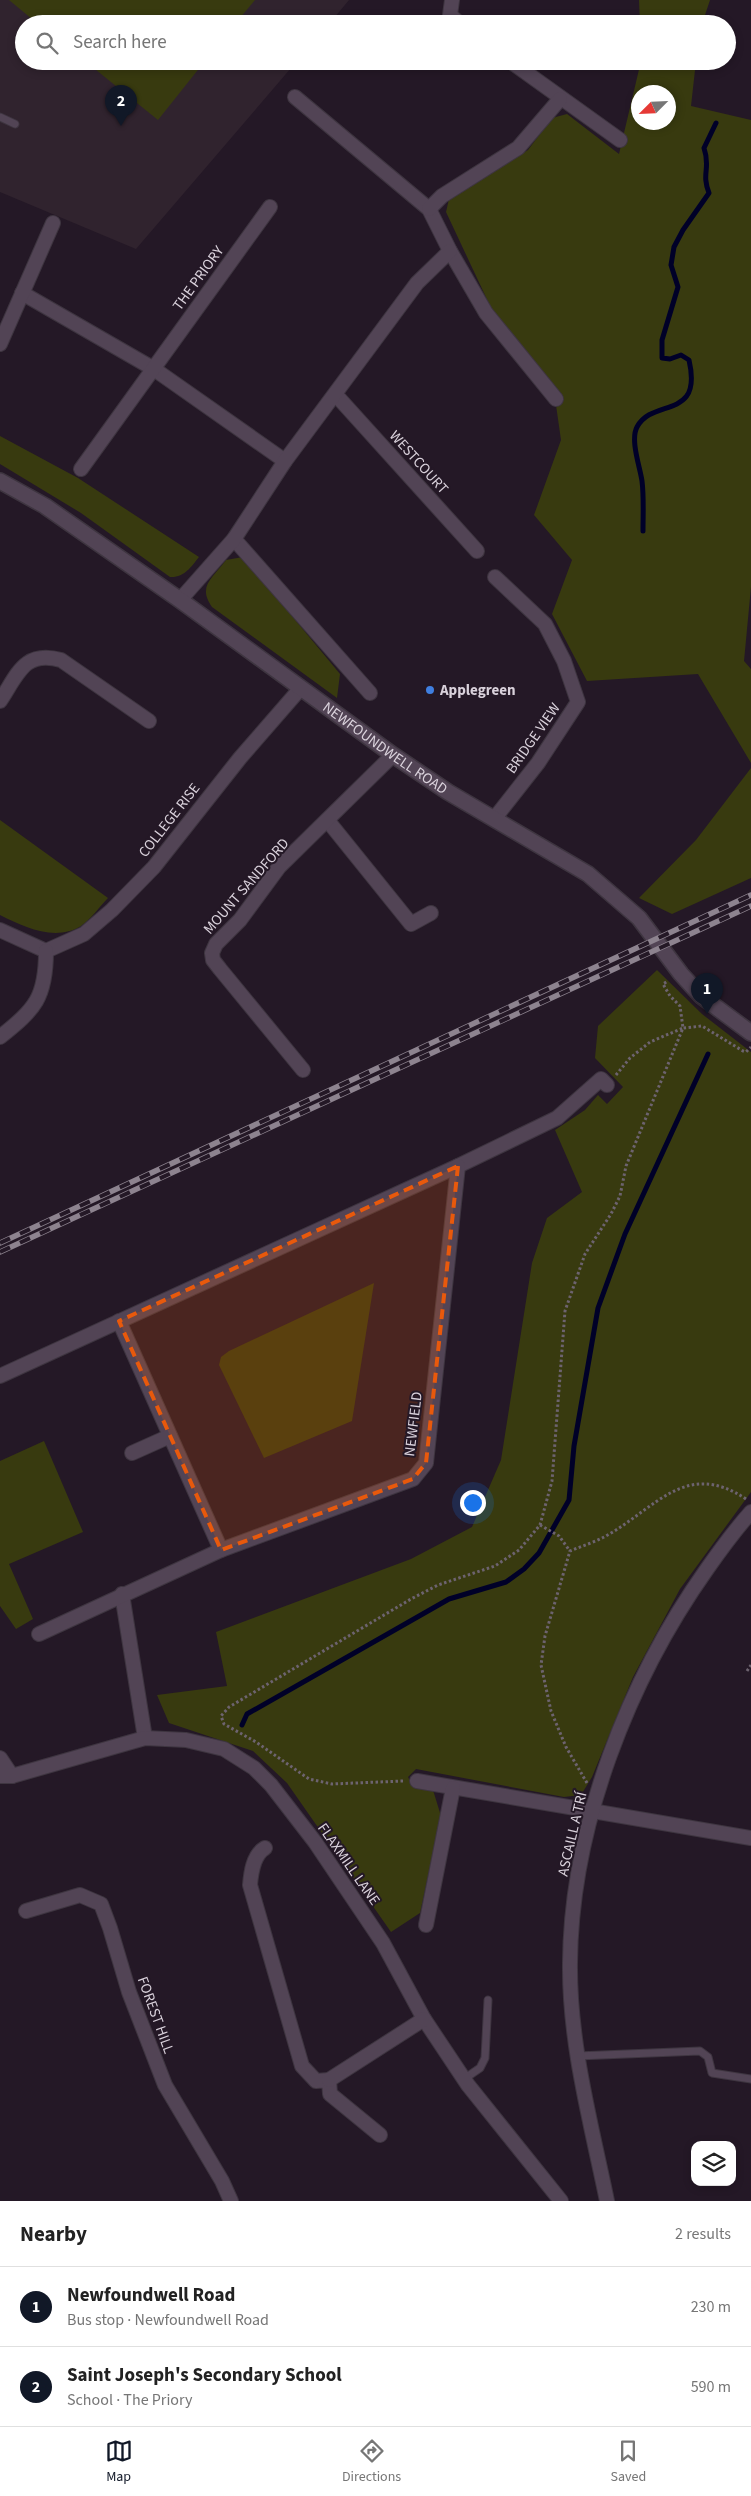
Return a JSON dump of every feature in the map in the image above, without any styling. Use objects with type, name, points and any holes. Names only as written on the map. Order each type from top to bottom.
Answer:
[{"type":"main road","name":"NEWFOUNDWELL ROAD","points":[[0,481],[45,506],[180,600],[393,755],[494,819],[588,874],[639,918],[681,974],[701,996],[751,1033]]},
{"type":"street","points":[[450,15],[452,0]]},
{"type":"street","points":[[522,70],[620,140]]},
{"type":"street","points":[[295,97],[429,209],[450,251],[486,313],[556,399]]},
{"type":"street","points":[[429,209],[442,196],[518,148],[560,99]]},
{"type":"street","name":"THE PRIORY","points":[[81,469],[270,207]]},
{"type":"street","points":[[0,344],[53,222]]},
{"type":"street","points":[[180,600],[234,539],[285,461],[336,395],[417,283],[450,251]]},
{"type":"street","points":[[22,293],[154,369],[285,461]]},
{"type":"street","name":"WESTCOURT","points":[[336,395],[477,551]]},
{"type":"street","points":[[234,539],[370,693]]},
{"type":"street","name":"BRIDGE VIEW","points":[[494,819],[538,763],[578,702],[564,661],[545,624],[495,577]]},
{"type":"street","points":[[0,700],[24,666],[34,658],[48,656],[61,660],[149,722]]},
{"type":"street","name":"COLLEGE RISE","points":[[46,951],[84,934],[126,896],[154,867],[240,758],[300,689]]},
{"type":"street","name":"MOUNT SANDFORD","points":[[302,1070],[213,960],[212,953],[280,868],[393,755]]},
{"type":"street","points":[[328,821],[411,924],[431,913]]},
{"type":"street","points":[[0,930],[46,951],[46,974],[38,1000],[24,1018],[0,1037]]},
{"type":"street","points":[[0,1376],[458,1166],[557,1118],[601,1079],[607,1085]]},
{"type":"street","name":"NEWFIELD","points":[[39,1634],[122,1594],[221,1550],[413,1479],[426,1463],[458,1166]]},
{"type":"street","points":[[119,1321],[221,1550]]},
{"type":"street","points":[[132,1453],[170,1436]]},
{"type":"street","name":"ASCAILL A TRÍ","points":[[607,2201],[577,2056],[570,1964],[572,1926],[581,1863],[598,1791],[623,1717],[651,1660],[686,1600],[748,1520]]},
{"type":"street","points":[[122,1594],[145,1738]]},
{"type":"street","name":"FLAXMILL LANE","points":[[6,1776],[145,1738],[186,1740],[224,1749],[254,1768],[271,1785],[336,1873],[383,1943],[424,2019],[464,2078],[561,2201]]},
{"type":"street","points":[[0,1758],[6,1776]]},
{"type":"street","points":[[417,1781],[751,1838]]},
{"type":"street","points":[[426,1925],[453,1788]]},
{"type":"street","points":[[265,1848],[259,1852],[251,1872],[250,1885],[302,2066],[316,2081],[329,2080],[424,2019]]},
{"type":"street","name":"FOREST HILL","points":[[26,1911],[80,1895],[101,1904],[110,1928],[128,1992],[165,2085],[222,2181],[231,2201]]},
{"type":"street","points":[[329,2080],[330,2094],[380,2135]]},
{"type":"lane","points":[[0,117],[15,124]]},
{"type":"lane","points":[[464,2078],[480,2068],[485,2058],[488,2000]]},
{"type":"lane","points":[[577,2056],[700,2051],[708,2057],[712,2073],[751,2079]]},
{"type":"path","points":[[417,1781],[332,1784],[309,1779],[256,1742],[224,1724],[221,1716],[229,1706],[411,1599],[438,1585],[495,1566],[519,1550],[540,1525],[553,1465],[565,1311],[585,1254],[611,1214],[620,1196],[626,1166],[683,1028],[680,1006],[670,996],[663,984],[681,974]]},
{"type":"path","points":[[607,1085],[630,1058],[650,1042],[683,1028],[702,1026],[746,1052],[751,1046]]},
{"type":"path","points":[[570,1551],[606,1536],[671,1493],[685,1486],[700,1483],[717,1485],[734,1491],[751,1502]]},
{"type":"path","points":[[540,1525],[559,1536],[570,1551]]},
{"type":"path","points":[[570,1551],[545,1636],[541,1665],[551,1711],[566,1747],[584,1780],[598,1791]]},
{"type":"path","points":[[747,1671],[751,1665]]},
{"type":"highlighted area","points":[[458,1166],[426,1463],[413,1479],[221,1550],[119,1321]]},
{"type":"shaded area","points":[[0,0],[349,0],[336,15],[15,15],[15,70],[289,70],[136,249],[0,192]]},
{"type":"shaded area","points":[[9,0],[255,0],[242,15],[27,15]]},
{"type":"shaded area","points":[[639,0],[710,0],[705,15],[640,15]]},
{"type":"shaded area","points":[[96,70],[198,70],[158,120]]},
{"type":"shaded area","points":[[639,70],[695,70],[691,106],[751,120],[751,587],[744,661],[751,669],[751,763],[698,674],[587,681],[552,614],[572,560],[534,515],[561,440],[553,384],[492,310],[446,212],[449,199],[528,150],[552,118],[567,114],[619,154],[631,103],[631,130],[676,130],[676,85],[635,85]]},
{"type":"shaded area","points":[[0,436],[78,478],[199,557],[183,574],[170,577],[81,513],[0,464]]},
{"type":"shaded area","points":[[243,557],[340,674],[337,698],[212,607],[206,593],[208,582],[226,560]]},
{"type":"shaded area","points":[[751,768],[751,878],[672,914],[639,898],[696,840]]},
{"type":"shaded area","points":[[0,820],[108,898],[85,923],[71,931],[50,933],[29,928],[0,915]]},
{"type":"shaded area","points":[[657,970],[702,1014],[751,1052],[751,1492],[680,1589],[633,1677],[592,1777],[581,1795],[564,1797],[416,1769],[408,1777],[412,1785],[433,1790],[441,1816],[420,1913],[391,1932],[287,1783],[253,1751],[169,1723],[157,1695],[227,1686],[216,1632],[411,1559],[472,1527],[501,1460],[532,1263],[547,1218],[582,1192],[555,1130],[585,1110],[598,1095],[607,1104],[623,1087],[595,1058],[598,1026]]},
{"type":"shaded area","points":[[374,1283],[352,1421],[264,1458],[219,1365],[221,1357],[229,1351]]},
{"type":"shaded area","points":[[44,1441],[83,1532],[9,1564],[33,1619],[16,1629],[0,1606],[0,1461]]},
{"type":"waterway","points":[[643,531],[643,487],[636,454],[635,432],[644,418],[683,400],[689,392],[691,379],[689,360],[681,355],[670,359],[662,358],[662,340],[678,287],[671,265],[674,247],[683,230],[709,193],[706,180],[707,161],[704,148],[716,123]]},
{"type":"waterway","points":[[242,1725],[247,1714],[449,1599],[506,1582],[524,1569],[539,1553],[569,1500],[574,1446],[598,1308],[625,1234],[708,1054]]},
{"type":"railway","points":[[0,1243],[751,895]]},
{"type":"railway","points":[[0,1252],[751,906]]},
{"type":"place","name":"Saint Joseph's Secondary School","points":[[121,126]]},
{"type":"place","name":"Applegreen","points":[[430,690]]},
{"type":"place","name":"Newfoundwell Road","points":[[707,1014]]}]
